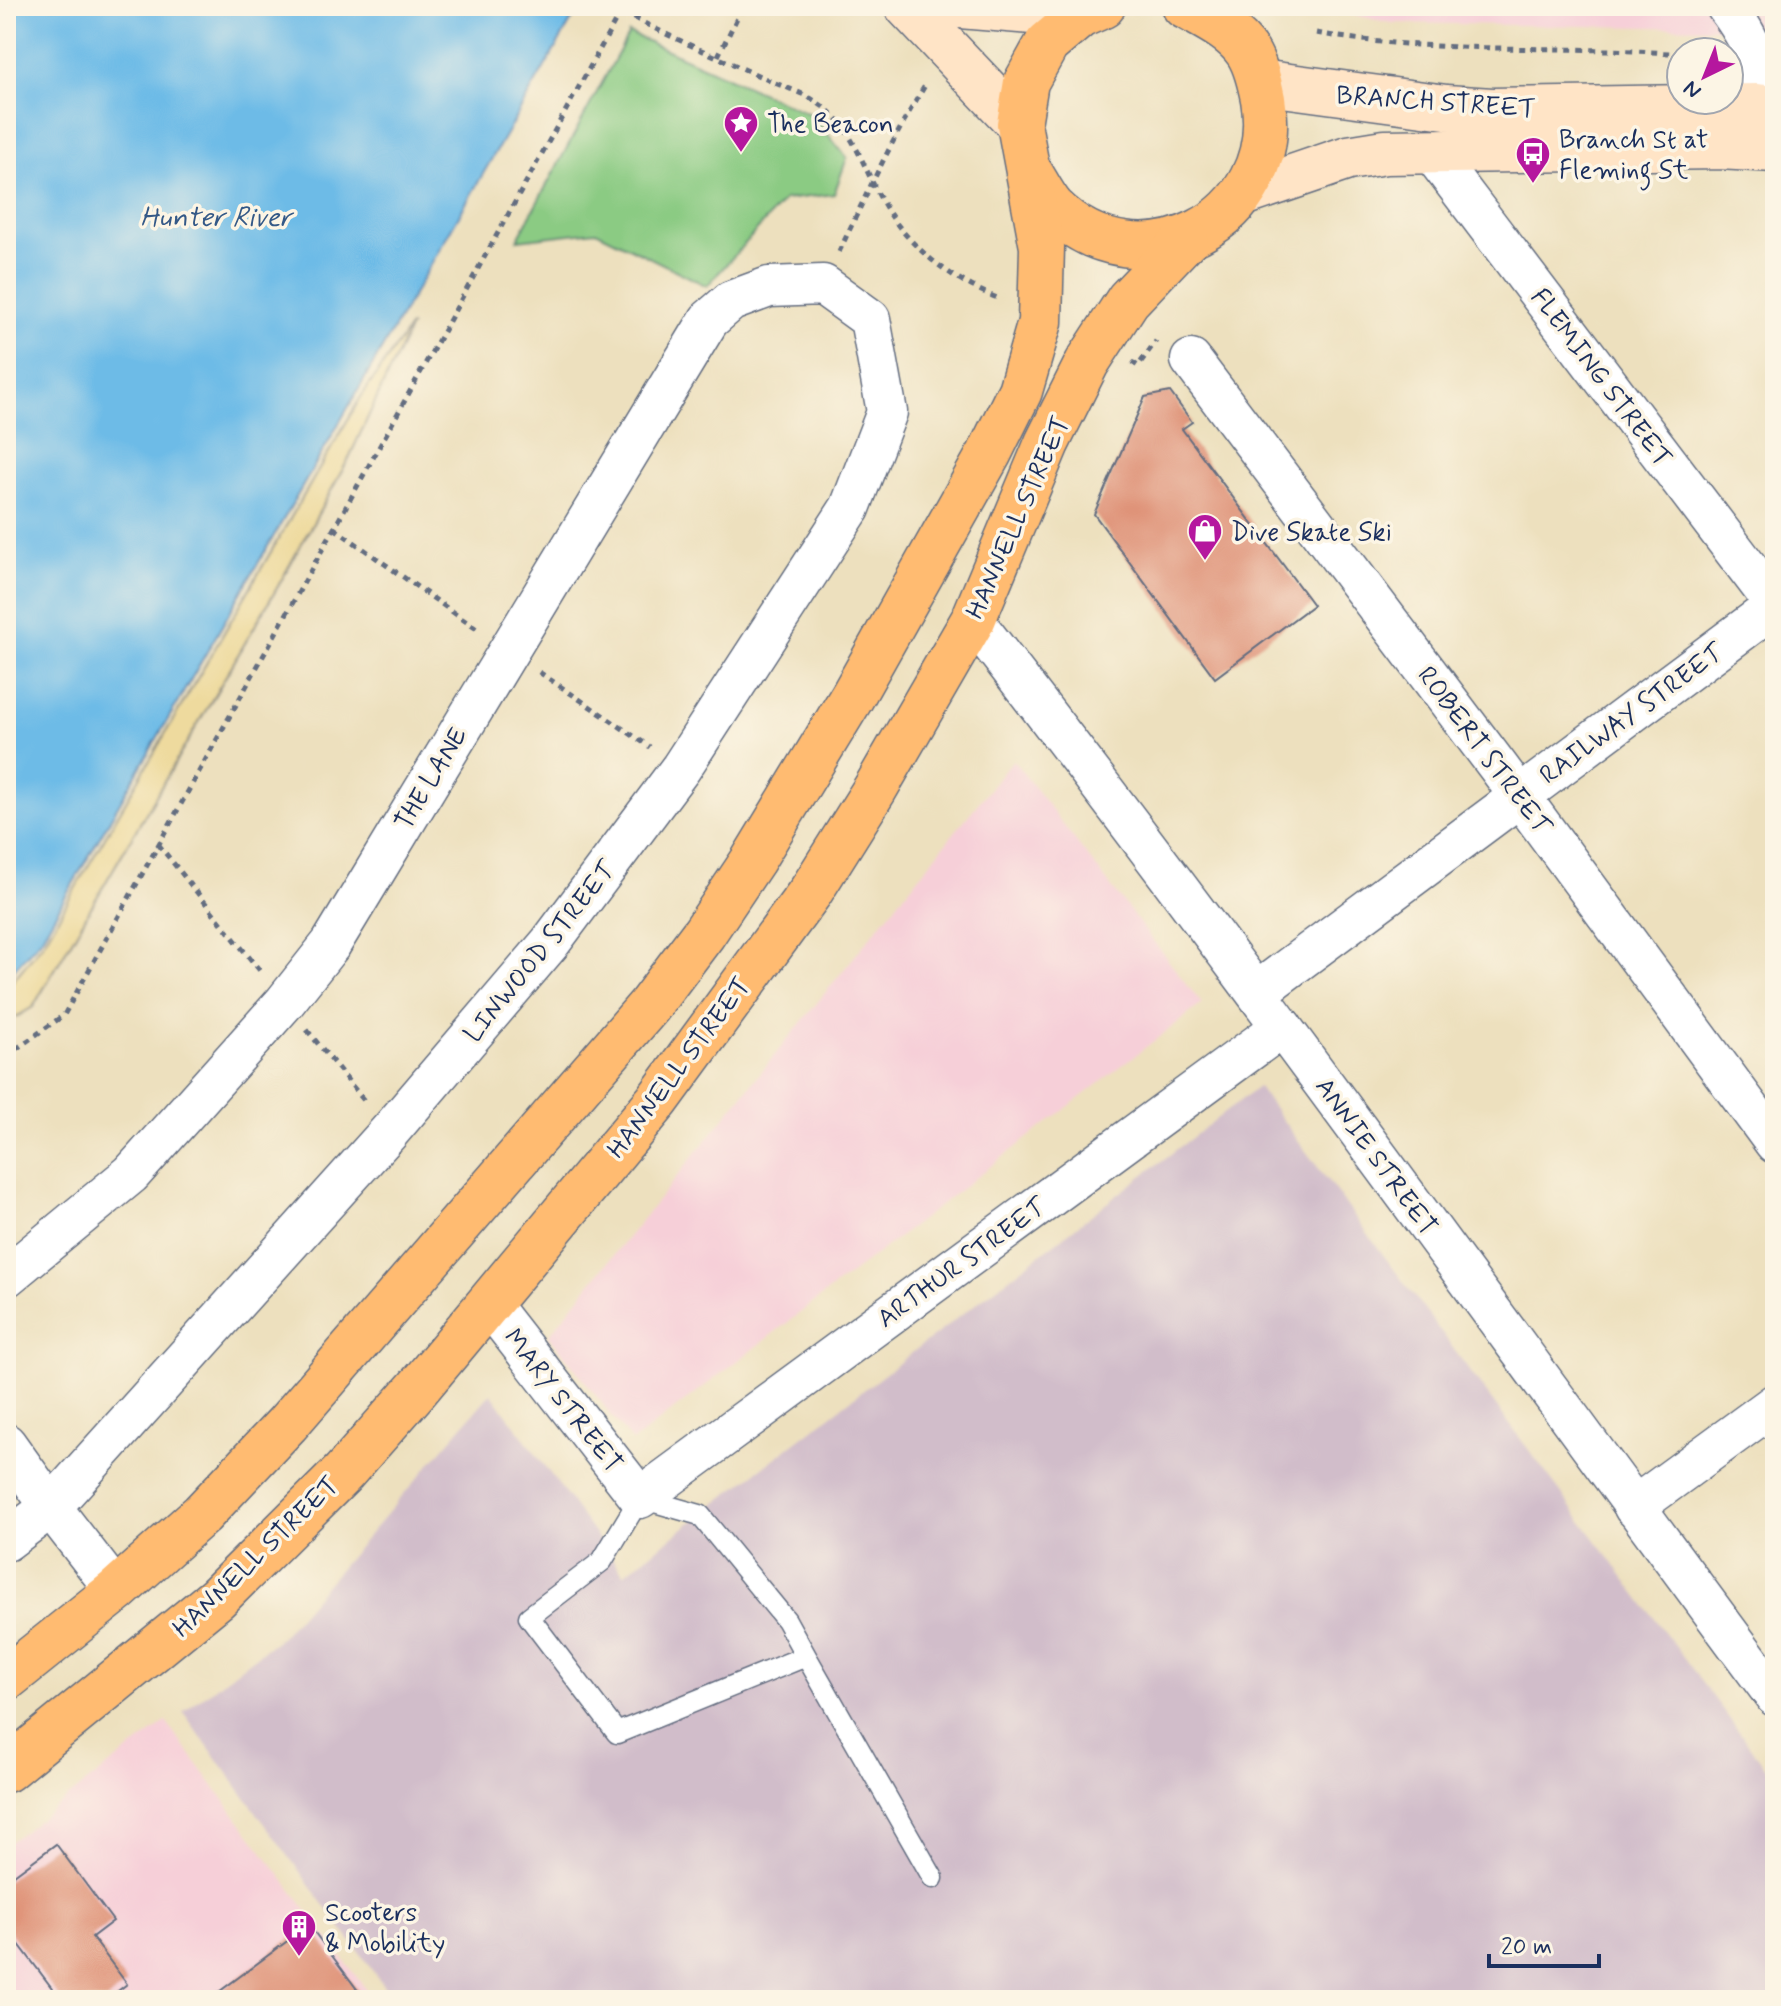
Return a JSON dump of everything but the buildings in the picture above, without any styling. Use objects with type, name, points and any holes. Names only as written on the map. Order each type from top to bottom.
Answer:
[{"type":"highway","points":[[1184,6],[1222,28],[1253,67]]},
{"type":"highway","points":[[1027,166],[1052,207],[1092,235],[1139,247],[1186,239],[1219,221],[1246,193],[1262,158],[1266,120],[1253,67],[1244,6]]},
{"type":"highway","points":[[1019,124],[1026,82],[1047,44],[1095,9]]},
{"type":"highway","name":"HANNELL STREET","points":[[6,1679],[116,1591],[202,1514],[297,1412],[649,1006],[704,933],[753,860],[860,684],[989,454],[1020,391],[1040,316],[1042,247],[1019,124]]},
{"type":"highway","name":"HANNELL STREET","points":[[6,1770],[217,1598],[343,1473],[418,1388],[657,1101],[811,891],[875,789],[973,620],[1047,443],[1087,363],[1128,300],[1186,239]]},
{"type":"main road","points":[[907,6],[1019,124]]},
{"type":"main road","points":[[960,6],[1095,9]]},
{"type":"main road","name":"BRANCH STREET","points":[[1253,67],[1319,92],[1492,110],[1766,107]]},
{"type":"main road","name":"BRANCH STREET","points":[[1246,193],[1348,158],[1385,152],[1718,147],[1775,150]]},
{"type":"street","points":[[1726,6],[1758,62],[1766,107]]},
{"type":"street","name":"FLEMING STREET","points":[[1430,150],[1775,605]]},
{"type":"street","name":"THE LANE","points":[[6,1277],[131,1174],[285,1002],[331,944],[709,320],[731,301],[769,287],[823,285]]},
{"type":"street","name":"LINWOOD STREET","points":[[6,1541],[51,1507],[389,1132],[550,943],[681,768],[850,508],[887,412],[870,319],[823,285]]},
{"type":"street","name":"ROBERT STREET","points":[[1191,360],[1519,795],[1775,1143]]},
{"type":"street","name":"RAILWAY STREET","points":[[1257,992],[1775,605]]},
{"type":"street","name":"ANNIE STREET","points":[[973,620],[1087,765],[1257,992],[1775,1696]]},
{"type":"street","name":"ARTHUR STREET","points":[[640,1498],[1282,1027]]},
{"type":"street","name":"MARY STREET","points":[[488,1303],[640,1498]]},
{"type":"street","points":[[1634,1507],[1775,1404]]},
{"type":"street","points":[[6,1444],[116,1591]]},
{"type":"lane","points":[[806,1656],[617,1733],[529,1617],[602,1561],[640,1498],[700,1515],[786,1620],[933,1878]]},
{"type":"path","points":[[613,6],[819,103],[849,133],[896,223],[931,260],[981,293],[997,298]]},
{"type":"path","points":[[718,56],[743,6]]},
{"type":"path","points":[[6,1056],[64,1015],[621,11]]},
{"type":"path","points":[[1316,33],[1379,43],[1665,53]]},
{"type":"path","points":[[823,285],[873,180],[916,97],[924,88]]},
{"type":"path","points":[[1138,366],[1163,333]]},
{"type":"shaded area","points":[[1313,6],[1775,6],[1775,29],[1391,23]]},
{"type":"shaded area","points":[[1013,760],[1202,1004],[632,1442],[549,1335]]},
{"type":"shaded area","points":[[1258,1087],[1775,1780],[1775,2000],[394,2000],[183,1712],[281,1637],[491,1393],[624,1574]]},
{"type":"shaded area","points":[[166,1722],[374,2000],[6,2000],[6,1845]]},
{"type":"green space","points":[[629,33],[812,115],[847,158],[834,194],[784,200],[707,286],[596,231],[517,240]]},
{"type":"sand","points":[[411,325],[348,460],[277,588],[33,1007],[6,1023],[6,989],[44,942],[361,397]]},
{"type":"water","name":"Hunter River","points":[[6,6],[580,6],[41,939],[6,978]]},
{"type":"place","name":"The Beacon","points":[[741,154]]},
{"type":"place","name":"Branch St at Fleming St","points":[[1533,185]]},
{"type":"place","name":"Dive Skate Ski","points":[[1205,562]]},
{"type":"place","name":"Scooters & Mobility","points":[[299,1958]]}]
